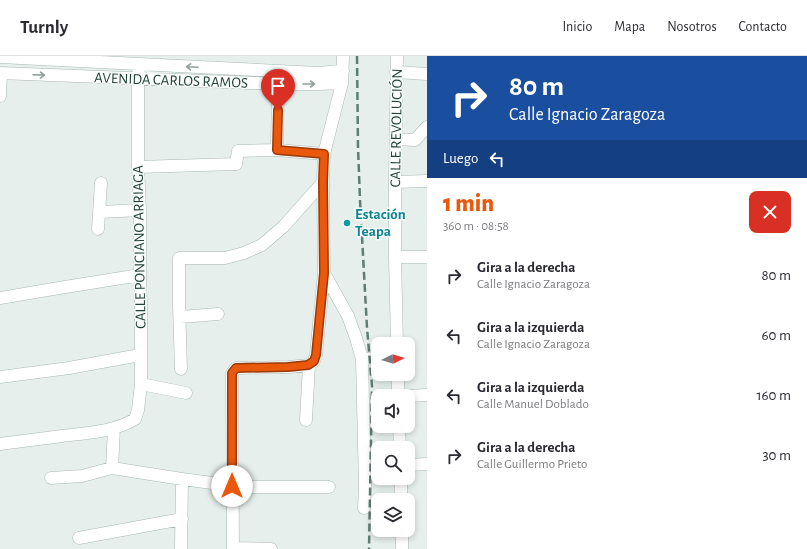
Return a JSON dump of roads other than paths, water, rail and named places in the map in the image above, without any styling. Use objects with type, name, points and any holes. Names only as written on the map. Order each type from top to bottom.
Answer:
[{"type":"street","points":[[271,549],[233,548],[232,373],[236,368],[288,367],[308,365],[314,361],[316,355],[324,273],[324,154],[342,77],[343,56]]},
{"type":"street","name":"CALLE REVOLUCIÓN","points":[[397,56],[395,182],[397,337]]},
{"type":"street","points":[[0,57],[318,73],[342,77]]},
{"type":"street","name":"CALLE PONCIANO ARRIAGA","points":[[114,428],[135,419],[138,410],[141,384],[140,210],[138,167],[139,64]]},
{"type":"street","points":[[396,72],[427,74]]},
{"type":"street","points":[[0,96],[1,73]]},
{"type":"street","name":"AVENIDA CARLOS RAMOS","points":[[1,73],[278,84],[319,84],[342,77]]},
{"type":"street","points":[[277,150],[278,84]]},
{"type":"street","points":[[396,139],[415,140],[427,126]]},
{"type":"street","points":[[138,167],[236,164],[238,151],[277,150],[324,154]]},
{"type":"street","points":[[181,369],[179,258],[225,258],[244,253],[262,245],[284,226],[323,182]]},
{"type":"street","points":[[395,182],[427,182]]},
{"type":"street","points":[[98,229],[101,183]]},
{"type":"street","points":[[100,212],[140,210]]},
{"type":"street","points":[[395,257],[427,257]]},
{"type":"street","points":[[324,273],[348,316],[362,359],[365,486],[364,508]]},
{"type":"street","points":[[0,298],[140,275]]},
{"type":"street","points":[[180,317],[218,314]]},
{"type":"street","points":[[0,377],[69,368],[140,355]]},
{"type":"street","points":[[362,359],[371,358]]},
{"type":"street","points":[[306,420],[308,365]]},
{"type":"street","points":[[141,384],[186,393]]},
{"type":"street","points":[[415,396],[427,395]]},
{"type":"street","points":[[0,444],[81,434],[114,428],[112,468]]},
{"type":"street","points":[[415,465],[427,464]]},
{"type":"street","points":[[51,478],[82,476],[112,468],[242,487],[329,487]]},
{"type":"street","points":[[181,549],[182,479]]},
{"type":"street","points":[[80,538],[182,519]]},
{"type":"street","points":[[402,537],[402,549]]},
{"type":"railway","points":[[357,56],[360,200],[367,328],[372,386],[369,549]]},
{"type":"place","name":"Estación Teapa","points":[[347,223]]}]
